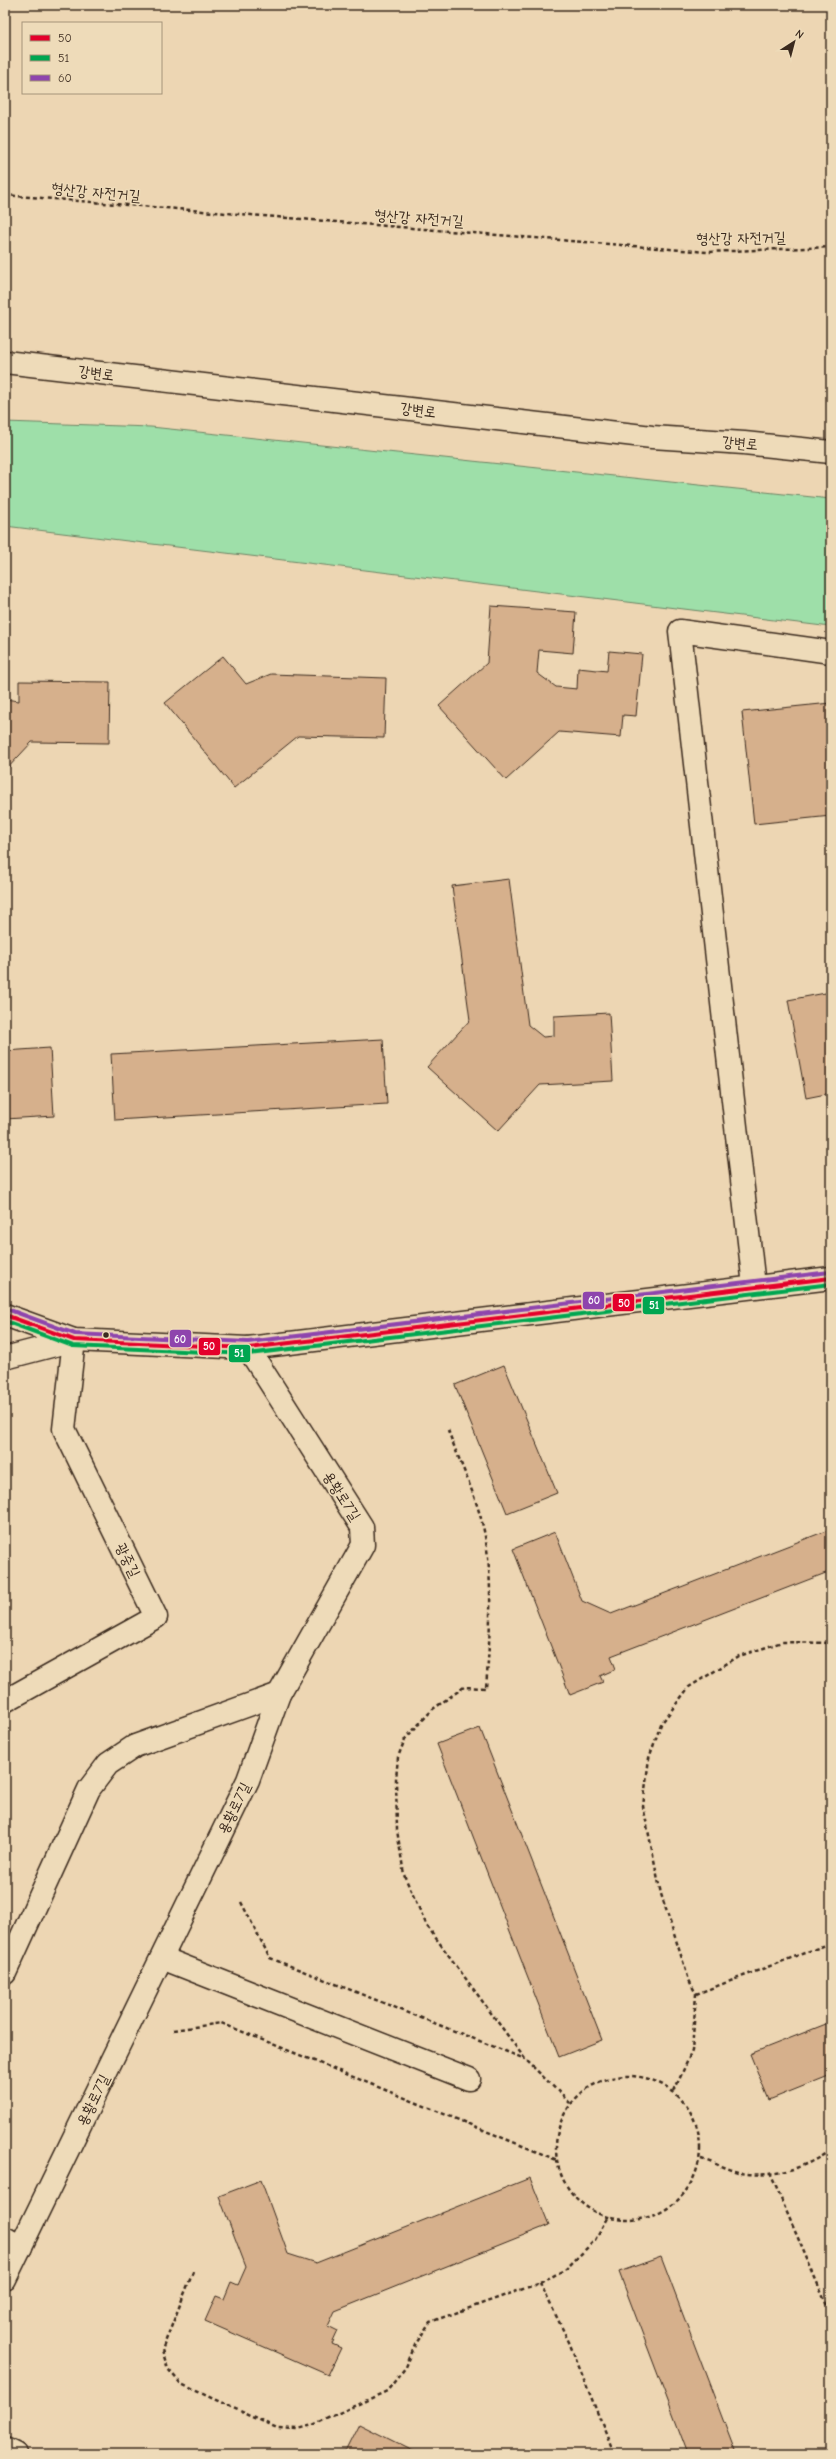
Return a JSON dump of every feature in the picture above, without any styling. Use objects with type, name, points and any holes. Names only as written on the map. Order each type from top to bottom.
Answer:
[{"type":"street","name":"강변로","points":[[5,362],[652,437],[744,443],[831,452]]},
{"type":"street","points":[[754,1286],[680,631],[831,652]]},
{"type":"street","points":[[5,1358],[74,1340],[248,1348],[754,1286],[831,1278]]},
{"type":"street","points":[[5,1315],[74,1340]]},
{"type":"street","name":"광중길","points":[[5,1701],[156,1617],[64,1429],[74,1340]]},
{"type":"street","name":"용황로7길","points":[[5,2279],[13,2242],[162,1958],[248,1780],[279,1694],[362,1545],[362,1527],[248,1348]]},
{"type":"street","points":[[5,1973],[89,1789],[108,1764],[135,1746],[279,1694]]},
{"type":"street","points":[[162,1958],[469,2079]]},
{"type":"street","points":[[5,2449],[15,2454]]},
{"type":"path","name":"형산강 자전거길","points":[[5,195],[707,252],[831,247]]},
{"type":"path","points":[[448,1430],[481,1516],[488,1570],[490,1639],[486,1688],[464,1688],[433,1709],[406,1739],[398,1757],[396,1779],[398,1830],[404,1874],[427,1926],[525,2059],[571,2104]]},
{"type":"path","points":[[674,2091],[692,2051],[696,1994],[689,1980],[661,1894],[643,1806],[649,1758],[661,1724],[689,1687],[738,1656],[782,1642],[831,1643]]},
{"type":"path","points":[[241,1902],[270,1958],[525,2059]]},
{"type":"path","points":[[696,1994],[831,1943]]},
{"type":"path","points":[[174,2030],[221,2023],[557,2160]]},
{"type":"path","points":[[630,2075],[652,2080],[674,2091],[690,2110],[700,2134],[701,2159],[693,2182],[678,2202],[656,2215],[632,2221],[607,2218],[585,2206],[568,2188],[558,2168],[555,2145],[560,2123],[571,2104],[587,2088],[607,2078],[630,2075]]},
{"type":"path","points":[[701,2159],[747,2174],[785,2173],[816,2160],[831,2150]]},
{"type":"path","points":[[770,2173],[831,2315]]},
{"type":"path","points":[[193,2272],[162,2350],[168,2369],[181,2384],[277,2428],[313,2425],[387,2391],[406,2368],[415,2345],[430,2322],[540,2283],[571,2264],[595,2240],[607,2218]]},
{"type":"path","points":[[540,2283],[569,2342],[614,2454]]},
{"type":"green space","points":[[5,422],[151,427],[831,499],[831,627],[5,526]]},
{"type":"building","points":[[491,606],[576,612],[573,653],[539,650],[537,673],[556,687],[577,689],[578,668],[607,671],[609,651],[642,654],[636,716],[623,715],[621,737],[559,732],[506,780],[439,706],[487,663]]},
{"type":"building","points":[[223,656],[246,684],[271,674],[386,678],[384,738],[298,736],[234,788],[165,703]]},
{"type":"building","points":[[19,681],[110,682],[109,743],[32,742],[5,771],[5,699],[19,701]]},
{"type":"building","points":[[831,703],[831,816],[754,824],[742,712]]},
{"type":"building","points":[[509,879],[528,1025],[543,1037],[554,1036],[554,1016],[609,1013],[613,1081],[540,1085],[498,1131],[427,1067],[470,1020],[452,886]]},
{"type":"building","points":[[831,992],[831,1093],[806,1098],[788,1000]]},
{"type":"building","points":[[383,1039],[387,1104],[115,1120],[111,1054]]},
{"type":"building","points":[[50,1048],[54,1116],[5,1119],[5,1051]]},
{"type":"building","points":[[504,1365],[557,1493],[507,1513],[455,1385]]},
{"type":"building","points":[[831,1529],[831,1571],[611,1656],[616,1669],[600,1676],[603,1682],[570,1695],[513,1549],[555,1532],[582,1601],[611,1614]]},
{"type":"building","points":[[480,1728],[602,2040],[559,2057],[437,1744]]},
{"type":"building","points":[[831,2022],[831,2075],[769,2100],[750,2054]]},
{"type":"building","points":[[530,2178],[549,2225],[335,2311],[328,2326],[338,2331],[332,2344],[341,2348],[328,2375],[205,2321],[216,2296],[224,2299],[231,2282],[238,2285],[246,2267],[219,2196],[261,2180],[288,2254],[316,2263]]},
{"type":"building","points":[[661,2257],[736,2454],[688,2454],[619,2272]]},
{"type":"building","points":[[359,2424],[419,2454],[344,2454]]},
{"type":"transit line","name":"60","points":[[7,1309],[75,1334],[248,1342],[830,1272]]},
{"type":"transit line","name":"50","points":[[5,1315],[74,1340],[248,1348],[831,1278]]},
{"type":"transit line","name":"51","points":[[5,1321],[73,1346],[248,1354],[831,1284]]}]
